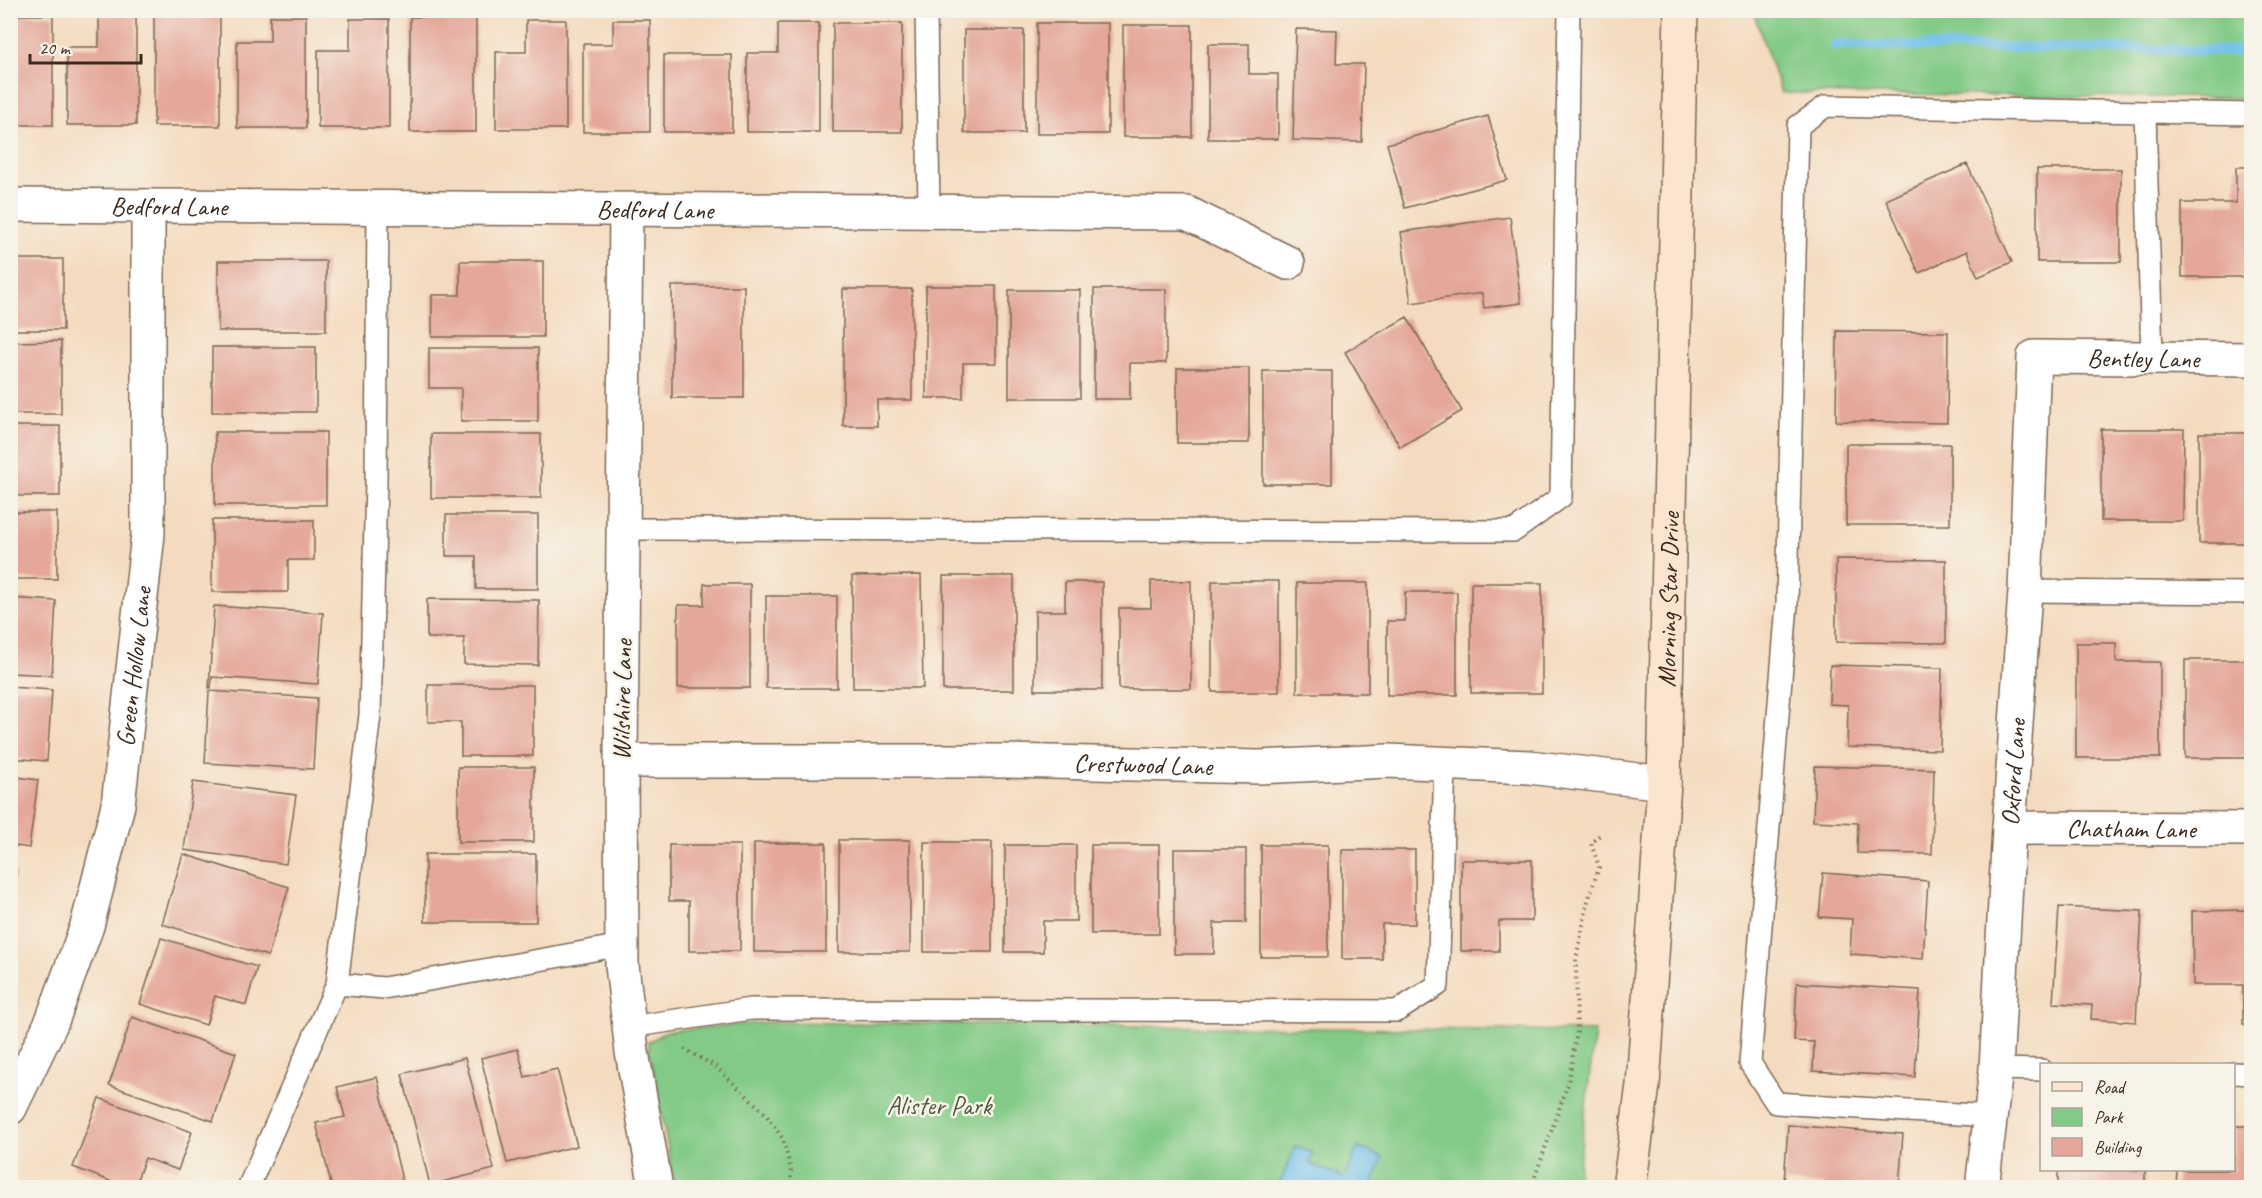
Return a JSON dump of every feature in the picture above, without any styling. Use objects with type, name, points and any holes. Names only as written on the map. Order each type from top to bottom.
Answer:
[{"type":"street","name":"Morning Star Drive","points":[[1629,1188],[1643,1085],[1664,783],[1681,10]]},
{"type":"street","name":"Bedford Lane","points":[[10,205],[1187,213],[1288,264]]},
{"type":"street","name":"Green Hollow Lane","points":[[10,1108],[52,1021],[87,926],[118,806],[148,534],[148,206]]},
{"type":"street","name":"Wilshire Lane","points":[[626,210],[621,761],[622,965],[642,1025],[656,1188]]},
{"type":"street","name":"Bentley Lane","points":[[2034,357],[2252,359]]},
{"type":"street","name":"Oxford Lane","points":[[1982,1188],[1996,1069],[2025,591],[2034,357]]},
{"type":"street","name":"Crestwood Lane","points":[[621,761],[1005,761],[1259,768],[1388,761],[1529,768],[1664,783]]},
{"type":"street","name":"Chatham Lane","points":[[2009,828],[2252,829]]},
{"type":"lane","points":[[926,10],[929,212]]},
{"type":"lane","points":[[624,529],[1514,531],[1561,497],[1569,10]]},
{"type":"lane","points":[[1990,1116],[1776,1103],[1750,1063],[1787,604],[1798,126],[1826,106],[2252,114]]},
{"type":"lane","points":[[2145,112],[2152,358]]},
{"type":"lane","points":[[248,1188],[337,984],[370,715],[376,483],[378,208]]},
{"type":"lane","points":[[2025,591],[2252,593]]},
{"type":"lane","points":[[642,1025],[751,1009],[1397,1011],[1438,986],[1445,764]]},
{"type":"lane","points":[[337,984],[384,988],[622,945]]},
{"type":"lane","points":[[1996,1069],[2040,1070]]},
{"type":"lane","points":[[2235,1073],[2252,1074]]},
{"type":"path","points":[[1531,1188],[1568,1084],[1577,1032],[1576,959],[1588,901],[1599,867],[1591,843],[1601,834]]},
{"type":"path","points":[[642,1025],[715,1066],[765,1113],[783,1139],[791,1170],[791,1188]]},
{"type":"green space","points":[[1753,11],[2251,11],[2251,98],[1781,93]]},
{"type":"green space","name":"Alister Park","points":[[770,1022],[1595,1031],[1576,1188],[675,1187],[648,1042],[667,1031]]},
{"type":"water","points":[[1296,1146],[1313,1153],[1309,1163],[1344,1178],[1358,1147],[1383,1158],[1371,1187],[1278,1187]]},
{"type":"building","points":[[154,14],[220,14],[220,126],[154,126]]},
{"type":"building","points":[[10,15],[53,15],[53,125],[10,125]]},
{"type":"building","points":[[99,15],[136,15],[136,125],[67,125],[67,47],[99,47]]},
{"type":"building","points":[[270,16],[306,16],[306,128],[237,128],[237,41],[270,41]]},
{"type":"building","points":[[410,17],[476,17],[476,132],[410,132]]},
{"type":"building","points":[[350,19],[389,19],[389,128],[318,128],[318,50],[350,50]]},
{"type":"building","points":[[526,20],[566,20],[566,129],[496,129],[496,52],[526,52]]},
{"type":"building","points":[[613,20],[650,20],[650,132],[583,132],[583,44],[613,44]]},
{"type":"building","points":[[778,23],[819,23],[819,132],[747,132],[747,53],[778,53]]},
{"type":"building","points":[[833,23],[902,23],[902,132],[833,132]]},
{"type":"building","points":[[1037,23],[1108,23],[1108,134],[1037,134]]},
{"type":"building","points":[[1123,25],[1192,25],[1192,137],[1123,137]]},
{"type":"building","points":[[1296,29],[1337,30],[1336,64],[1364,64],[1362,142],[1293,140]]},
{"type":"building","points":[[964,30],[1024,30],[1024,133],[964,133]]},
{"type":"building","points":[[1208,44],[1249,44],[1249,74],[1278,74],[1278,139],[1208,139]]},
{"type":"building","points":[[664,55],[732,55],[732,132],[664,132]]},
{"type":"building","points":[[1488,116],[1507,180],[1405,208],[1387,144]]},
{"type":"building","points":[[1967,164],[2012,262],[1978,277],[1967,251],[1919,273],[1886,200]]},
{"type":"building","points":[[2236,167],[2252,167],[2252,277],[2182,277],[2182,203],[2236,203]]},
{"type":"building","points":[[2037,169],[2121,169],[2121,262],[2037,262]]},
{"type":"building","points":[[1510,217],[1521,303],[1484,308],[1482,293],[1411,303],[1401,232]]},
{"type":"building","points":[[10,259],[63,259],[63,330],[10,330]]},
{"type":"building","points":[[218,261],[326,261],[326,331],[218,331]]},
{"type":"building","points":[[460,261],[543,261],[543,337],[432,337],[432,295],[460,295]]},
{"type":"building","points":[[672,286],[744,286],[744,398],[672,398]]},
{"type":"building","points":[[926,286],[996,286],[996,363],[963,363],[963,398],[926,398]]},
{"type":"building","points":[[843,289],[912,289],[912,400],[877,400],[877,426],[843,426]]},
{"type":"building","points":[[1094,289],[1166,289],[1166,363],[1130,363],[1130,399],[1094,399]]},
{"type":"building","points":[[1009,290],[1080,290],[1080,398],[1009,398]]},
{"type":"building","points":[[1407,317],[1462,411],[1400,447],[1345,352]]},
{"type":"building","points":[[1837,331],[1948,332],[1947,423],[1836,421]]},
{"type":"building","points":[[61,341],[61,414],[10,414],[10,342]]},
{"type":"building","points":[[212,347],[316,347],[316,412],[212,412]]},
{"type":"building","points":[[429,348],[538,348],[538,421],[461,421],[461,388],[429,388]]},
{"type":"building","points":[[1177,368],[1249,368],[1249,443],[1177,443]]},
{"type":"building","points":[[1263,371],[1332,371],[1332,484],[1263,484]]},
{"type":"building","points":[[10,426],[60,426],[60,496],[10,496]]},
{"type":"building","points":[[2101,429],[2184,429],[2183,521],[2101,521]]},
{"type":"building","points":[[215,432],[326,432],[326,505],[215,505]]},
{"type":"building","points":[[2199,433],[2252,433],[2252,508],[2248,508],[2248,543],[2199,543]]},
{"type":"building","points":[[431,434],[541,434],[541,498],[431,498]]},
{"type":"building","points":[[1846,444],[1950,444],[1950,525],[1846,525]]},
{"type":"building","points":[[10,512],[57,512],[57,579],[10,579]]},
{"type":"building","points":[[446,515],[538,515],[538,589],[476,589],[476,556],[446,556]]},
{"type":"building","points":[[212,520],[314,520],[314,560],[288,560],[288,592],[212,592]]},
{"type":"building","points":[[1836,559],[1946,560],[1946,643],[1836,642]]},
{"type":"building","points":[[921,575],[923,688],[853,688],[852,576]]},
{"type":"building","points":[[943,576],[1014,576],[1014,690],[943,690]]},
{"type":"building","points":[[1151,581],[1191,581],[1191,689],[1119,689],[1119,608],[1151,608]]},
{"type":"building","points":[[1212,581],[1279,581],[1279,692],[1212,692]]},
{"type":"building","points":[[1065,582],[1102,582],[1102,690],[1035,690],[1035,611],[1065,611]]},
{"type":"building","points":[[1297,583],[1368,583],[1368,693],[1297,693]]},
{"type":"building","points":[[1471,583],[1542,583],[1542,693],[1471,693]]},
{"type":"building","points":[[704,584],[750,584],[750,688],[678,688],[678,605],[704,605]]},
{"type":"building","points":[[1405,592],[1457,592],[1457,695],[1387,695],[1387,621],[1405,621]]},
{"type":"building","points":[[766,596],[837,596],[837,688],[766,688]]},
{"type":"building","points":[[10,598],[56,601],[52,675],[10,673]]},
{"type":"building","points":[[427,599],[539,600],[538,665],[464,664],[464,638],[427,638]]},
{"type":"building","points":[[214,606],[323,613],[318,684],[212,677],[211,688],[209,688]]},
{"type":"building","points":[[2076,643],[2116,643],[2116,662],[2160,662],[2160,758],[2076,758]]},
{"type":"building","points":[[2185,660],[2252,660],[2252,758],[2185,758]]},
{"type":"building","points":[[1830,665],[1942,668],[1940,750],[1847,747],[1848,705],[1829,704]]},
{"type":"building","points":[[428,685],[533,685],[533,756],[461,756],[461,722],[428,722]]},
{"type":"building","points":[[10,687],[52,690],[47,761],[10,758]]},
{"type":"building","points":[[209,691],[317,698],[313,769],[205,763]]},
{"type":"building","points":[[1815,766],[1934,769],[1932,854],[1857,853],[1858,823],[1813,821]]},
{"type":"building","points":[[458,767],[534,767],[534,842],[458,842]]},
{"type":"building","points":[[10,776],[38,780],[29,848],[10,845]]},
{"type":"building","points":[[193,782],[296,795],[286,864],[184,850]]},
{"type":"building","points":[[839,840],[910,840],[910,952],[839,952]]},
{"type":"building","points":[[924,842],[992,842],[992,952],[924,952]]},
{"type":"building","points":[[754,843],[826,843],[826,952],[754,952]]},
{"type":"building","points":[[669,845],[740,845],[740,951],[689,951],[689,901],[669,901]]},
{"type":"building","points":[[1005,845],[1076,845],[1076,921],[1043,921],[1043,952],[1005,952]]},
{"type":"building","points":[[1091,845],[1159,845],[1159,934],[1091,934]]},
{"type":"building","points":[[1261,845],[1328,845],[1328,957],[1261,957]]},
{"type":"building","points":[[1174,849],[1246,849],[1246,923],[1214,923],[1214,954],[1174,954]]},
{"type":"building","points":[[1342,850],[1415,850],[1415,924],[1382,924],[1382,959],[1342,959]]},
{"type":"building","points":[[183,854],[289,887],[268,956],[162,924]]},
{"type":"building","points":[[425,854],[536,854],[536,922],[425,922]]},
{"type":"building","points":[[1461,860],[1532,860],[1532,921],[1499,921],[1499,951],[1461,951]]},
{"type":"building","points":[[10,870],[16,872],[11,892],[10,891]]},
{"type":"building","points":[[1823,873],[1928,881],[1923,959],[1850,954],[1852,919],[1819,917]]},
{"type":"building","points":[[2059,907],[2142,911],[2136,1022],[2091,1019],[2092,1005],[2053,1003]]},
{"type":"building","points":[[2252,910],[2252,1024],[2243,1024],[2243,985],[2193,985],[2192,911]]},
{"type":"building","points":[[161,938],[257,967],[246,1005],[215,996],[206,1025],[140,1004]]},
{"type":"building","points":[[1797,983],[1920,990],[1915,1077],[1813,1071],[1814,1042],[1794,1041]]},
{"type":"building","points":[[132,1017],[236,1053],[213,1121],[109,1085]]},
{"type":"building","points":[[518,1049],[525,1077],[557,1069],[577,1146],[507,1163],[481,1058]]},
{"type":"building","points":[[465,1058],[494,1169],[430,1185],[402,1074]]},
{"type":"building","points":[[377,1077],[404,1188],[332,1188],[316,1123],[345,1117],[337,1087]]},
{"type":"building","points":[[99,1098],[192,1132],[178,1170],[145,1158],[134,1188],[128,1188],[73,1167]]},
{"type":"building","points":[[1788,1125],[1903,1134],[1899,1188],[1824,1188],[1824,1185],[1784,1182]]},
{"type":"building","points":[[2235,1126],[2252,1126],[2252,1188],[2176,1188],[2177,1171],[2235,1171]]},
{"type":"building","points":[[2058,1171],[2145,1171],[2145,1188],[2058,1188]]},
{"type":"waterway","points":[[1835,45],[2252,51]]}]
